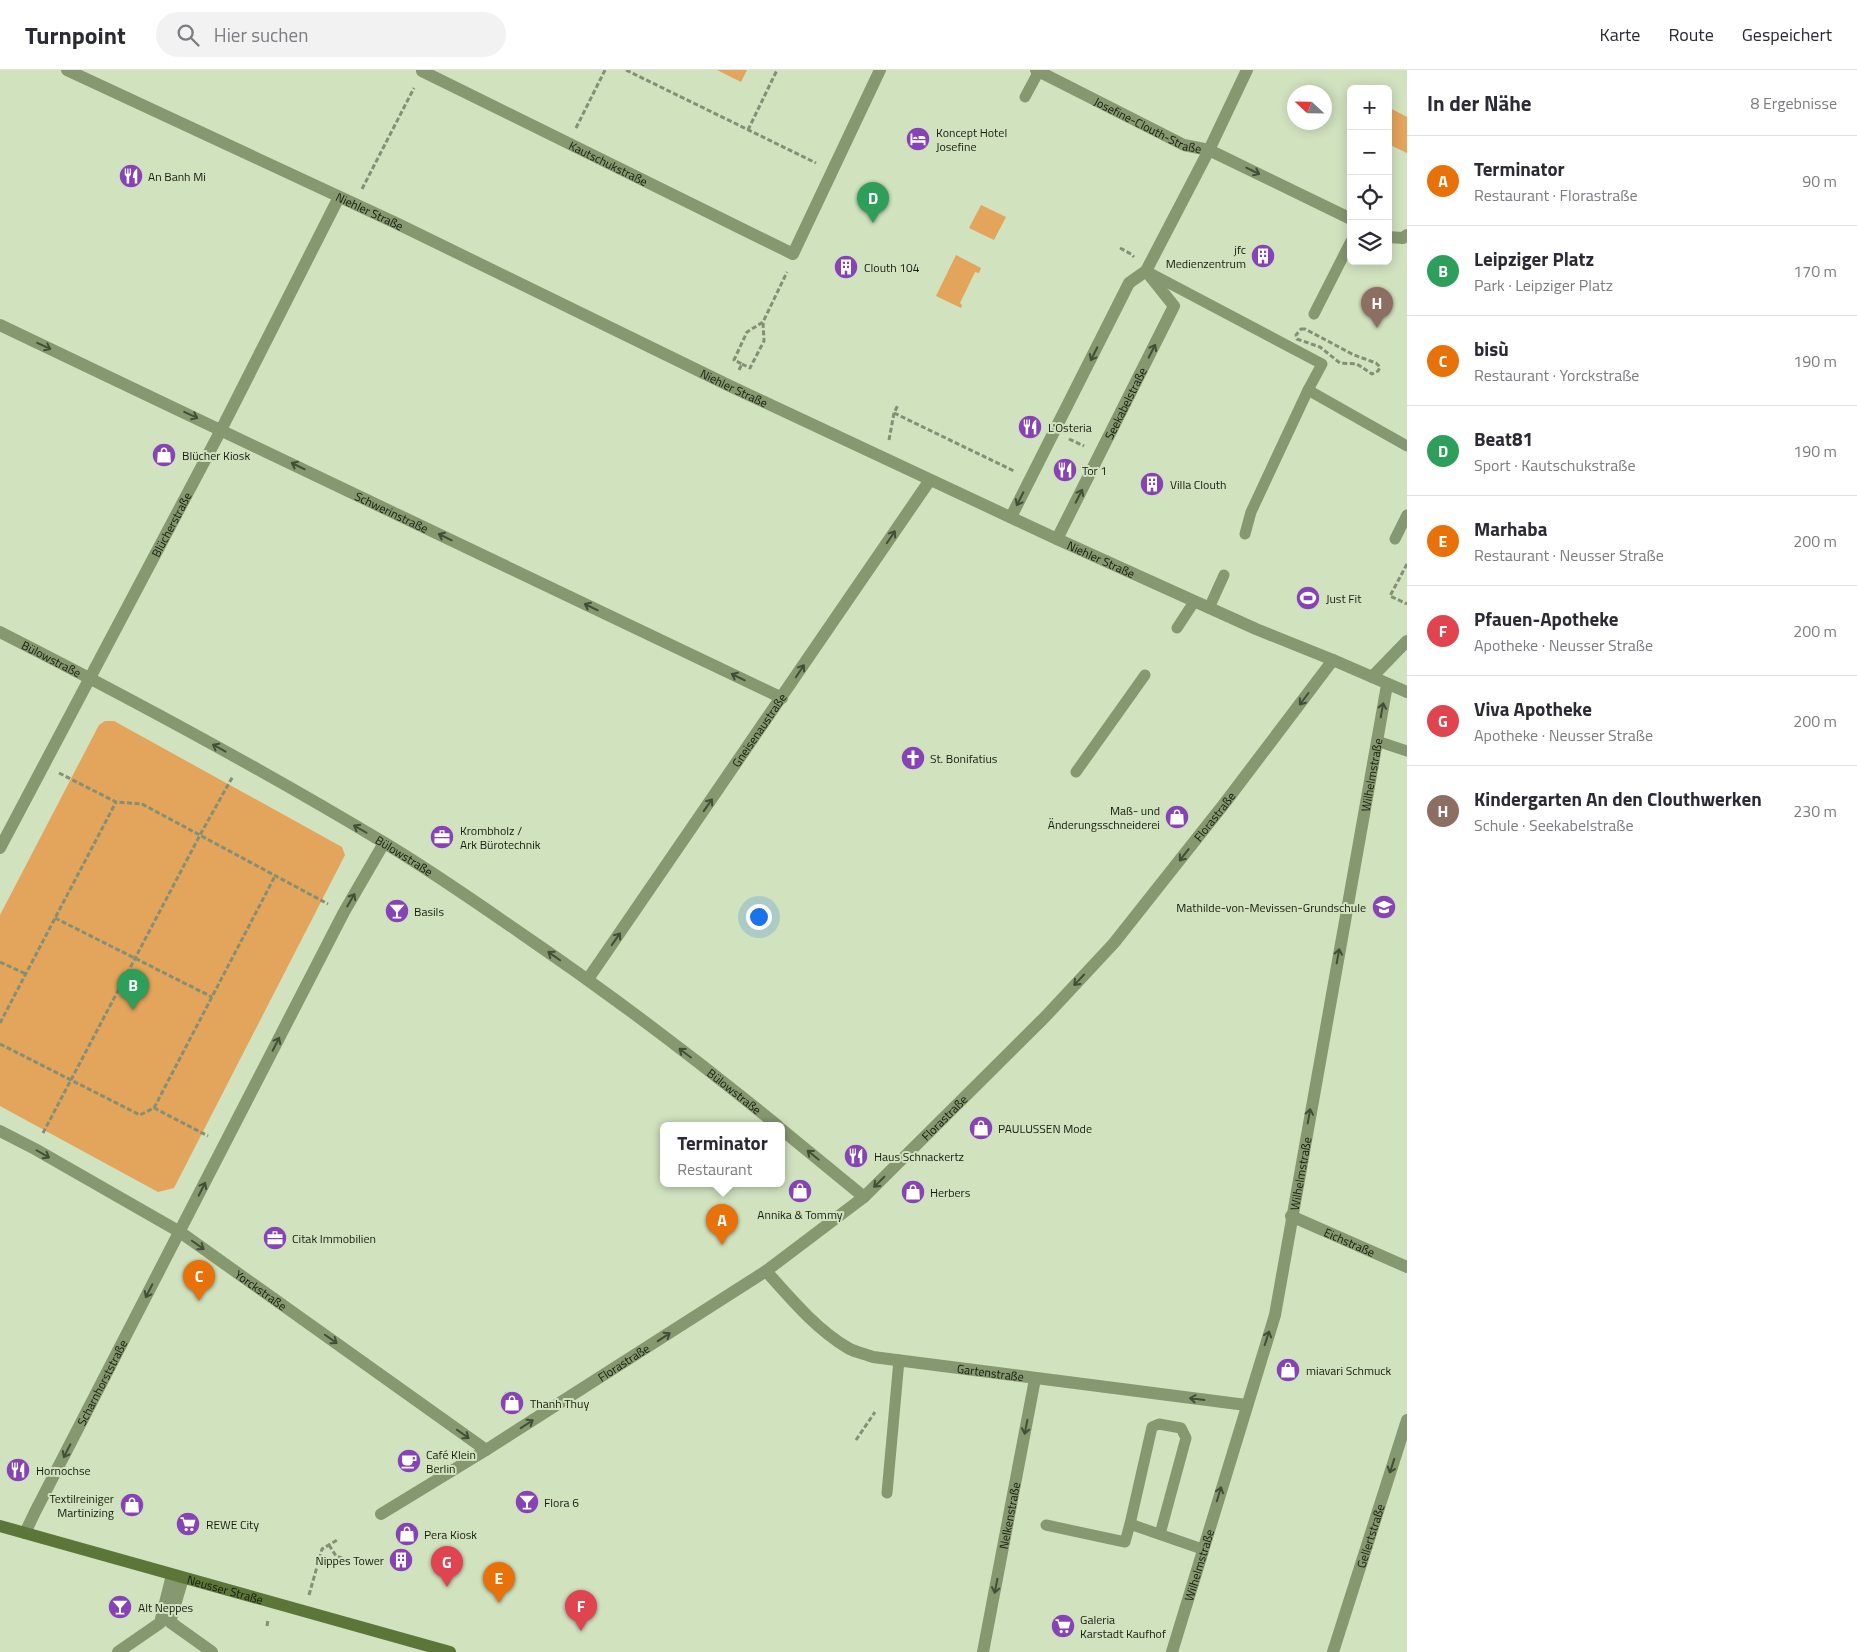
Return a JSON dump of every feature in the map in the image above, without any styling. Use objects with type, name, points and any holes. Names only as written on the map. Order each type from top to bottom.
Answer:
[{"type":"main road","name":"Neusser Straße","points":[[0,1526],[450,1652]]},
{"type":"street","name":"Niehler Straße","points":[[67,70],[398,224],[730,386],[1057,539],[1194,602],[1407,692]]},
{"type":"street","points":[[792,254],[880,70]]},
{"type":"street","name":"Josefine-Clouth-Straße","points":[[1038,71],[1184,145],[1209,150],[1247,70]]},
{"type":"street","name":"Kautschukstraße","points":[[422,71],[792,254]]},
{"type":"street","points":[[1011,517],[1129,283],[1146,271],[1209,150],[1347,217]]},
{"type":"street","name":"Blücherstraße","points":[[0,848],[221,430],[339,198]]},
{"type":"street","points":[[1392,237],[1403,238],[1407,235]]},
{"type":"street","name":"Seekabelstraße","points":[[1057,539],[1174,306],[1146,271]]},
{"type":"street","name":"Schwerinstraße","points":[[0,325],[782,698]]},
{"type":"street","name":"Gneisenaustraße","points":[[588,979],[930,480]]},
{"type":"street","name":"Bülowstraße","points":[[0,632],[90,678],[242,761],[384,843],[478,903],[588,979],[732,1088],[773,1122]]},
{"type":"street","points":[[1372,677],[1407,641]]},
{"type":"street","name":"Florastraße","points":[[381,1514],[486,1450],[766,1272],[864,1197],[1044,1017],[1114,943],[1224,804],[1333,660]]},
{"type":"street","name":"Wilhelmstraße","points":[[1172,1652],[1274,1315],[1387,685]]},
{"type":"street","name":"Scharnhorststraße","points":[[25,1534],[344,912],[384,843]]},
{"type":"street","name":"Yorckstraße","points":[[0,1131],[180,1232],[486,1450]]},
{"type":"street","name":"Bülowstraße","points":[[785,1132],[864,1197]]},
{"type":"street","name":"Eichstraße","points":[[1291,1216],[1407,1267]]},
{"type":"street","name":"Gartenstraße","points":[[766,1272],[830,1336],[850,1349],[873,1357],[1246,1405]]},
{"type":"street","name":"Nelkenstraße","points":[[984,1652],[1035,1379]]},
{"type":"street","name":"Gellertstraße","points":[[1332,1652],[1407,1420]]},
{"type":"street","points":[[118,1652],[165,1623],[178,1576]]},
{"type":"street","points":[[165,1623],[212,1652]]},
{"type":"lane","points":[[1025,97],[1038,71]]},
{"type":"lane","points":[[1314,314],[1347,249]]},
{"type":"lane","points":[[1146,271],[1322,364],[1308,390],[1252,512],[1245,534]]},
{"type":"lane","points":[[1308,390],[1407,446]]},
{"type":"lane","points":[[1395,539],[1407,515]]},
{"type":"lane","points":[[1209,608],[1224,574]]},
{"type":"lane","points":[[1177,628],[1194,602]]},
{"type":"lane","points":[[1076,772],[1145,675]]},
{"type":"lane","points":[[1377,741],[1407,750]]},
{"type":"lane","points":[[887,1493],[899,1360]]},
{"type":"lane","points":[[1046,1525],[1125,1542],[1152,1427],[1159,1424],[1181,1428],[1186,1438],[1160,1534]]},
{"type":"lane","points":[[1130,1524],[1202,1549]]},
{"type":"path","points":[[568,144],[604,70]]},
{"type":"path","points":[[626,70],[832,171]]},
{"type":"path","points":[[748,130],[777,70]]},
{"type":"path","points":[[354,205],[422,71]]},
{"type":"path","points":[[763,322],[747,332],[734,360],[750,368],[764,341],[763,322],[788,271],[792,254]]},
{"type":"path","points":[[1301,329],[1354,355],[1376,363],[1380,367],[1378,371],[1372,374],[1357,364],[1340,362],[1320,347],[1297,339],[1296,335],[1301,329]]},
{"type":"path","points":[[730,386],[742,364]]},
{"type":"path","points":[[886,459],[894,413],[898,405]]},
{"type":"path","points":[[894,413],[1030,478]]},
{"type":"path","points":[[1055,432],[1100,454]]},
{"type":"path","points":[[1407,564],[1390,596],[1407,604]]},
{"type":"path","points":[[35,1149],[200,835],[242,761]]},
{"type":"path","points":[[44,766],[116,802],[142,804],[344,912]]},
{"type":"path","points":[[0,1023],[116,802]]},
{"type":"path","points":[[0,1044],[140,1116],[154,1108],[275,876]]},
{"type":"path","points":[[55,918],[212,997]]},
{"type":"path","points":[[0,962],[26,974]]},
{"type":"path","points":[[154,1108],[224,1144]]},
{"type":"path","points":[[856,1440],[878,1407]]},
{"type":"path","points":[[305,1610],[322,1549],[339,1539]]},
{"type":"path","points":[[329,1545],[336,1556],[342,1558]]},
{"type":"path","points":[[267,1626],[269,1620]]},
{"type":"shaded area","points":[[717,70],[747,70],[741,82]]},
{"type":"shaded area","points":[[1392,109],[1407,117],[1407,153],[1392,146]]},
{"type":"shaded area","points":[[981,205],[1006,217],[994,240],[969,228]]},
{"type":"shaded area","points":[[956,255],[981,268],[979,273],[975,272],[960,303],[962,305],[961,308],[936,296]]},
{"type":"shaded area","points":[[105,721],[114,721],[342,847],[345,855],[174,1188],[158,1192],[0,1106],[0,915],[99,725]]},
{"type":"place","name":"Koncept Hotel Josefine","points":[[918,139]]},
{"type":"place","name":"An Banh Mi","points":[[131,176]]},
{"type":"place","name":"Beat81","points":[[873,223]]},
{"type":"place","name":"jfc Medienzentrum","points":[[1263,256]]},
{"type":"place","name":"Clouth 104","points":[[846,267]]},
{"type":"place","name":"Kindergarten An den Clouthwerken","points":[[1377,328]]},
{"type":"place","name":"L'Osteria","points":[[1030,427]]},
{"type":"place","name":"Blücher Kiosk","points":[[164,455]]},
{"type":"place","name":"Tor 1","points":[[1065,470]]},
{"type":"place","name":"Villa Clouth","points":[[1152,484]]},
{"type":"place","name":"Just Fit","points":[[1308,598]]},
{"type":"place","name":"St. Bonifatius","points":[[913,758]]},
{"type":"place","name":"Maß- und Änderungsschneiderei","points":[[1177,817]]},
{"type":"place","name":"Krombholz / Ark Bürotechnik","points":[[442,837]]},
{"type":"place","name":"Mathilde-von-Mevissen-Grundschule","points":[[1384,907]]},
{"type":"place","name":"Basils","points":[[397,911]]},
{"type":"place","name":"Leipziger Platz","points":[[133,1010]]},
{"type":"place","name":"PAULUSSEN Mode","points":[[981,1128]]},
{"type":"place","name":"Haus Schnackertz","points":[[856,1156]]},
{"type":"place","name":"Annika & Tommy","points":[[800,1191]]},
{"type":"place","name":"Herbers","points":[[913,1192]]},
{"type":"place","name":"Citak Immobilien","points":[[275,1238]]},
{"type":"place","name":"Terminator","points":[[722,1245]]},
{"type":"place","name":"bisù","points":[[199,1301]]},
{"type":"place","name":"miavari Schmuck","points":[[1288,1370]]},
{"type":"place","name":"Thanh Thuy","points":[[512,1403]]},
{"type":"place","name":"Café Klein Berlin","points":[[409,1461]]},
{"type":"place","name":"Hornochse","points":[[18,1470]]},
{"type":"place","name":"Flora 6","points":[[527,1502]]},
{"type":"place","name":"Textilreiniger Martinizing","points":[[132,1505]]},
{"type":"place","name":"REWE City","points":[[188,1524]]},
{"type":"place","name":"Pera Kiosk","points":[[407,1534]]},
{"type":"place","name":"Nippes Tower","points":[[401,1560]]},
{"type":"place","name":"Viva Apotheke","points":[[447,1587]]},
{"type":"place","name":"Marhaba","points":[[499,1603]]},
{"type":"place","name":"Alt Neppes","points":[[120,1607]]},
{"type":"place","name":"Galeria Karstadt Kaufhof","points":[[1063,1626]]},
{"type":"place","name":"Pfauen-Apotheke","points":[[581,1631]]}]
